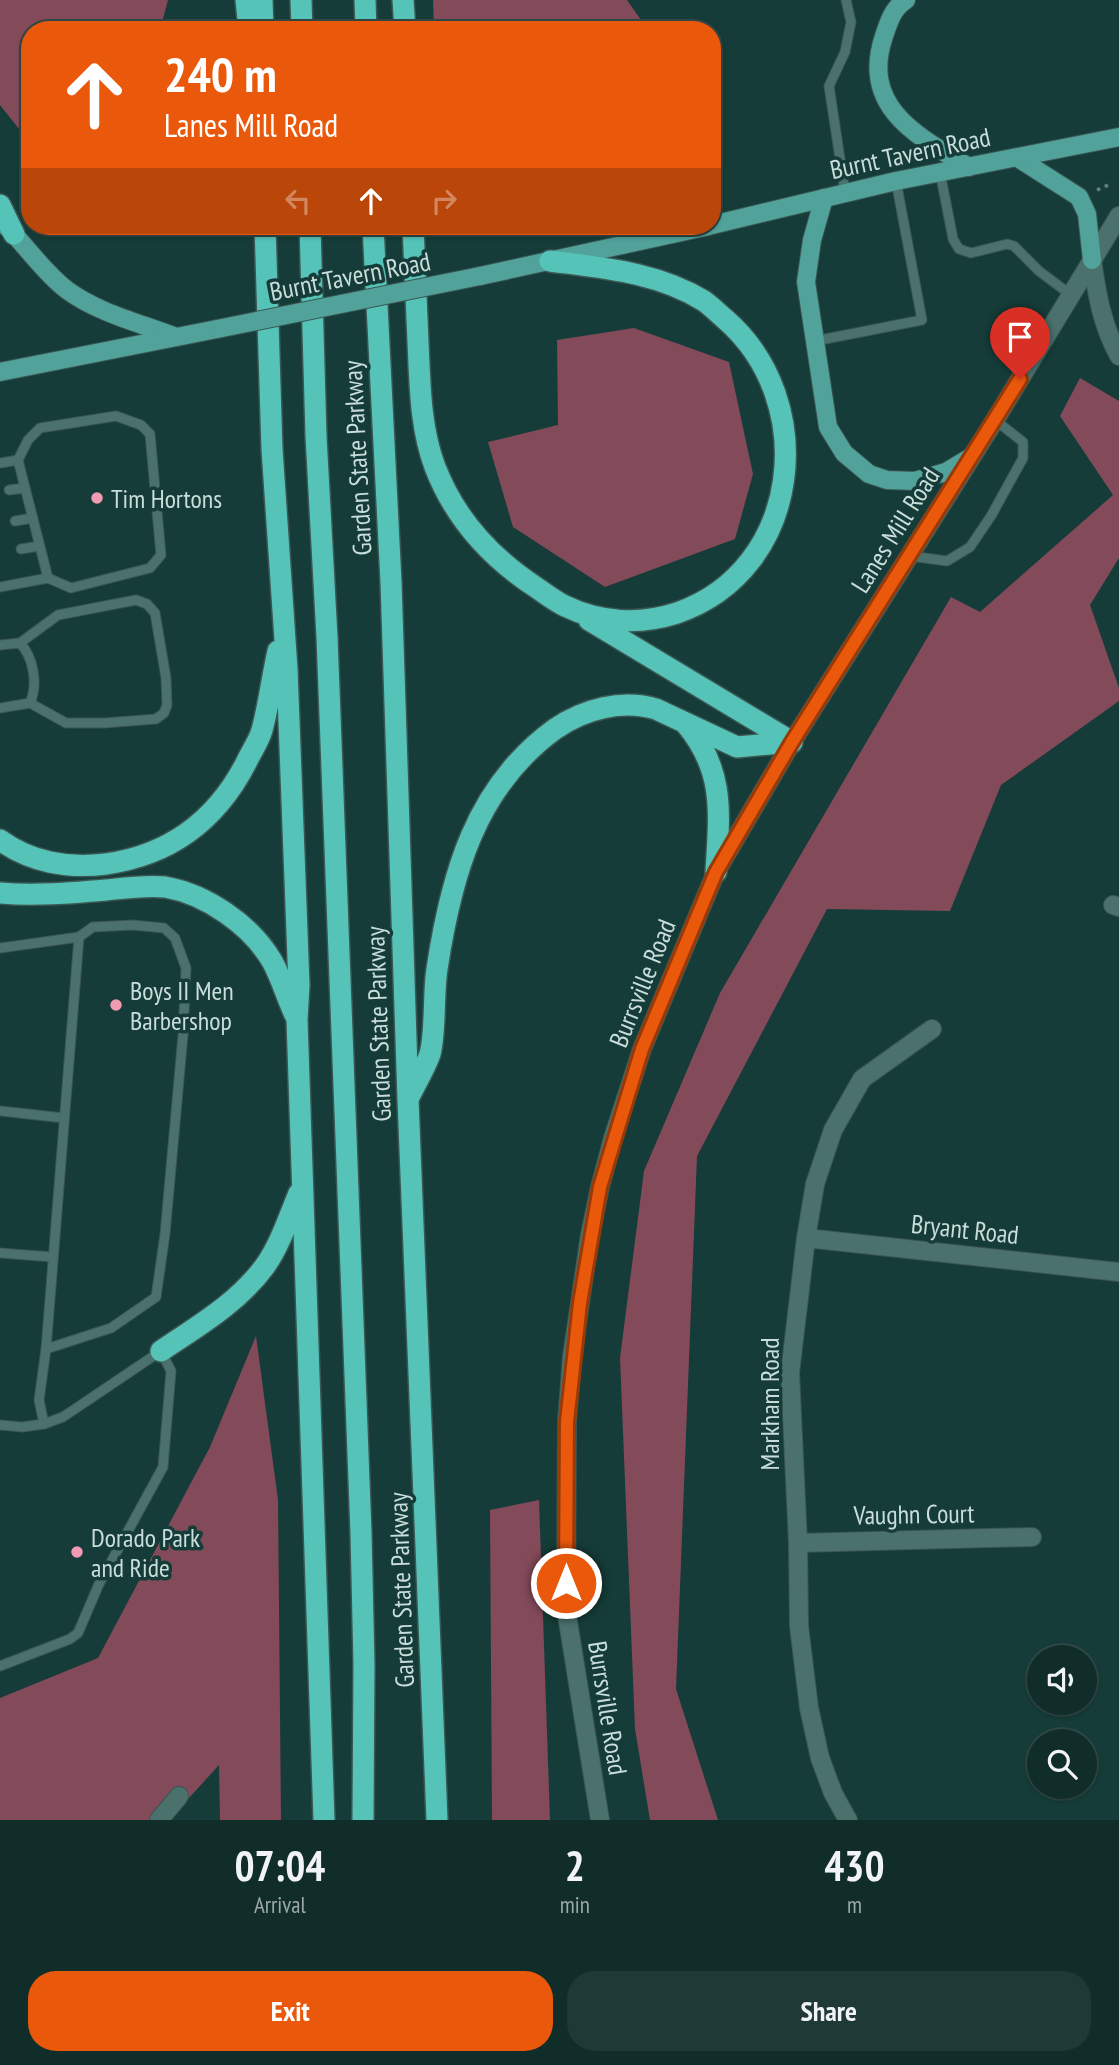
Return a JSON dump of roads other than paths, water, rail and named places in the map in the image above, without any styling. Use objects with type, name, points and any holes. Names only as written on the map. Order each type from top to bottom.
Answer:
[{"type":"highway","points":[[246,0],[248,21]]},
{"type":"highway","points":[[262,0],[263,21]]},
{"type":"highway","points":[[301,0],[302,21]]},
{"type":"highway","points":[[365,0],[366,21]]},
{"type":"highway","points":[[403,0],[404,21]]},
{"type":"highway","points":[[0,205],[7,227]]},
{"type":"highway","points":[[265,235],[272,449],[283,625],[299,985],[297,1020],[324,1820]]},
{"type":"highway","name":"Garden State Parkway","points":[[310,235],[316,436],[329,679],[361,1533],[363,1820]]},
{"type":"highway","name":"Garden State Parkway","points":[[373,235],[391,582],[408,1100],[437,1820]]},
{"type":"highway","points":[[413,235],[420,398],[425,433],[436,468],[457,512],[489,552],[516,574],[792,742]]},
{"type":"highway","points":[[550,261],[606,268],[661,280],[705,302],[743,334],[761,360],[774,388],[785,438],[786,470],[779,505],[764,542],[743,571],[720,592],[696,606],[648,620],[624,622],[565,606]]},
{"type":"highway","points":[[0,840],[16,851],[51,863],[92,866],[129,861],[167,847],[209,817],[237,780],[261,732],[283,625]]},
{"type":"highway","points":[[408,1100],[430,1053],[436,972],[449,900],[468,840],[504,778],[542,739],[565,722],[610,705],[644,705],[737,747],[792,742]]},
{"type":"highway","points":[[684,723],[699,741],[717,782],[719,816],[716,872]]},
{"type":"highway","points":[[0,893],[68,893],[165,887],[218,907],[251,934],[272,961],[297,1020]]},
{"type":"highway","points":[[161,1351],[245,1291],[266,1264],[302,1184]]},
{"type":"main road","points":[[898,2],[881,47],[878,70],[885,98],[897,116],[917,136],[968,167]]},
{"type":"main road","name":"Burnt Tavern Road","points":[[721,223],[896,181],[1119,137]]},
{"type":"main road","points":[[1018,158],[1079,197],[1087,214],[1098,303],[1116,346]]},
{"type":"main road","points":[[824,198],[812,240],[806,282],[828,427],[844,453],[869,474],[887,480],[915,481],[946,472],[971,457]]},
{"type":"main road","name":"Lanes Mill Road","points":[[716,872],[792,742],[1118,221]]},
{"type":"main road","points":[[7,227],[41,266],[68,291],[95,306],[176,337]]},
{"type":"main road","name":"Burnt Tavern Road","points":[[0,372],[480,276],[666,235]]},
{"type":"main road","name":"Burrsville Road","points":[[600,1820],[566,1609],[567,1422],[572,1357],[590,1235],[613,1138],[642,1049],[716,872]]},
{"type":"main road","name":"Markham Road","points":[[848,1820],[833,1793],[820,1758],[809,1708],[799,1626],[790,1373],[806,1238],[816,1184],[833,1129],[862,1079],[932,1028]]},
{"type":"main road","name":"Bryant Road","points":[[806,1238],[1119,1272]]},
{"type":"main road","name":"Vaughn Court","points":[[798,1543],[1032,1537]]},
{"type":"main road","points":[[159,1820],[179,1796]]},
{"type":"lane","points":[[845,192],[829,86],[845,52],[851,22],[846,0]]},
{"type":"lane","points":[[940,172],[953,239],[959,249],[971,253],[1007,244],[1014,246],[1039,271],[1071,295]]},
{"type":"lane","points":[[815,341],[922,320],[896,181]]},
{"type":"lane","points":[[0,587],[48,578],[71,587],[150,568],[161,555],[150,434],[141,425],[116,416],[40,428],[28,440],[18,460],[48,578]]},
{"type":"lane","points":[[910,556],[947,561],[970,547],[991,516],[1023,458],[1023,442],[995,420]]},
{"type":"lane","points":[[0,463],[18,460]]},
{"type":"lane","points":[[9,490],[25,488]]},
{"type":"lane","points":[[15,521],[33,517]]},
{"type":"lane","points":[[21,549],[39,546]]},
{"type":"lane","points":[[0,645],[20,643],[58,615],[136,600],[147,604],[155,613],[166,678],[167,705],[164,713],[156,719],[104,723],[66,723],[30,704],[0,708]]},
{"type":"lane","points":[[20,643],[29,653],[35,691],[30,704]]},
{"type":"lane","points":[[0,948],[79,937],[93,927],[133,925],[164,928],[175,937],[186,968],[183,1035],[165,1234],[156,1297],[111,1328],[46,1349]]},
{"type":"lane","points":[[44,1424],[39,1400],[46,1349],[79,937]]},
{"type":"lane","points":[[1,1111],[64,1118]]},
{"type":"lane","points":[[0,1254],[52,1257]]},
{"type":"lane","points":[[0,1425],[22,1427],[44,1424],[63,1417],[161,1351],[171,1371],[163,1467],[99,1584],[78,1633],[69,1640],[0,1666]]},
{"type":"place","name":"Tim Hortons","points":[[97,498]]},
{"type":"place","name":"Boys II Men Barbershop","points":[[116,1005]]},
{"type":"place","name":"Dorado Park and Ride","points":[[77,1552]]}]
